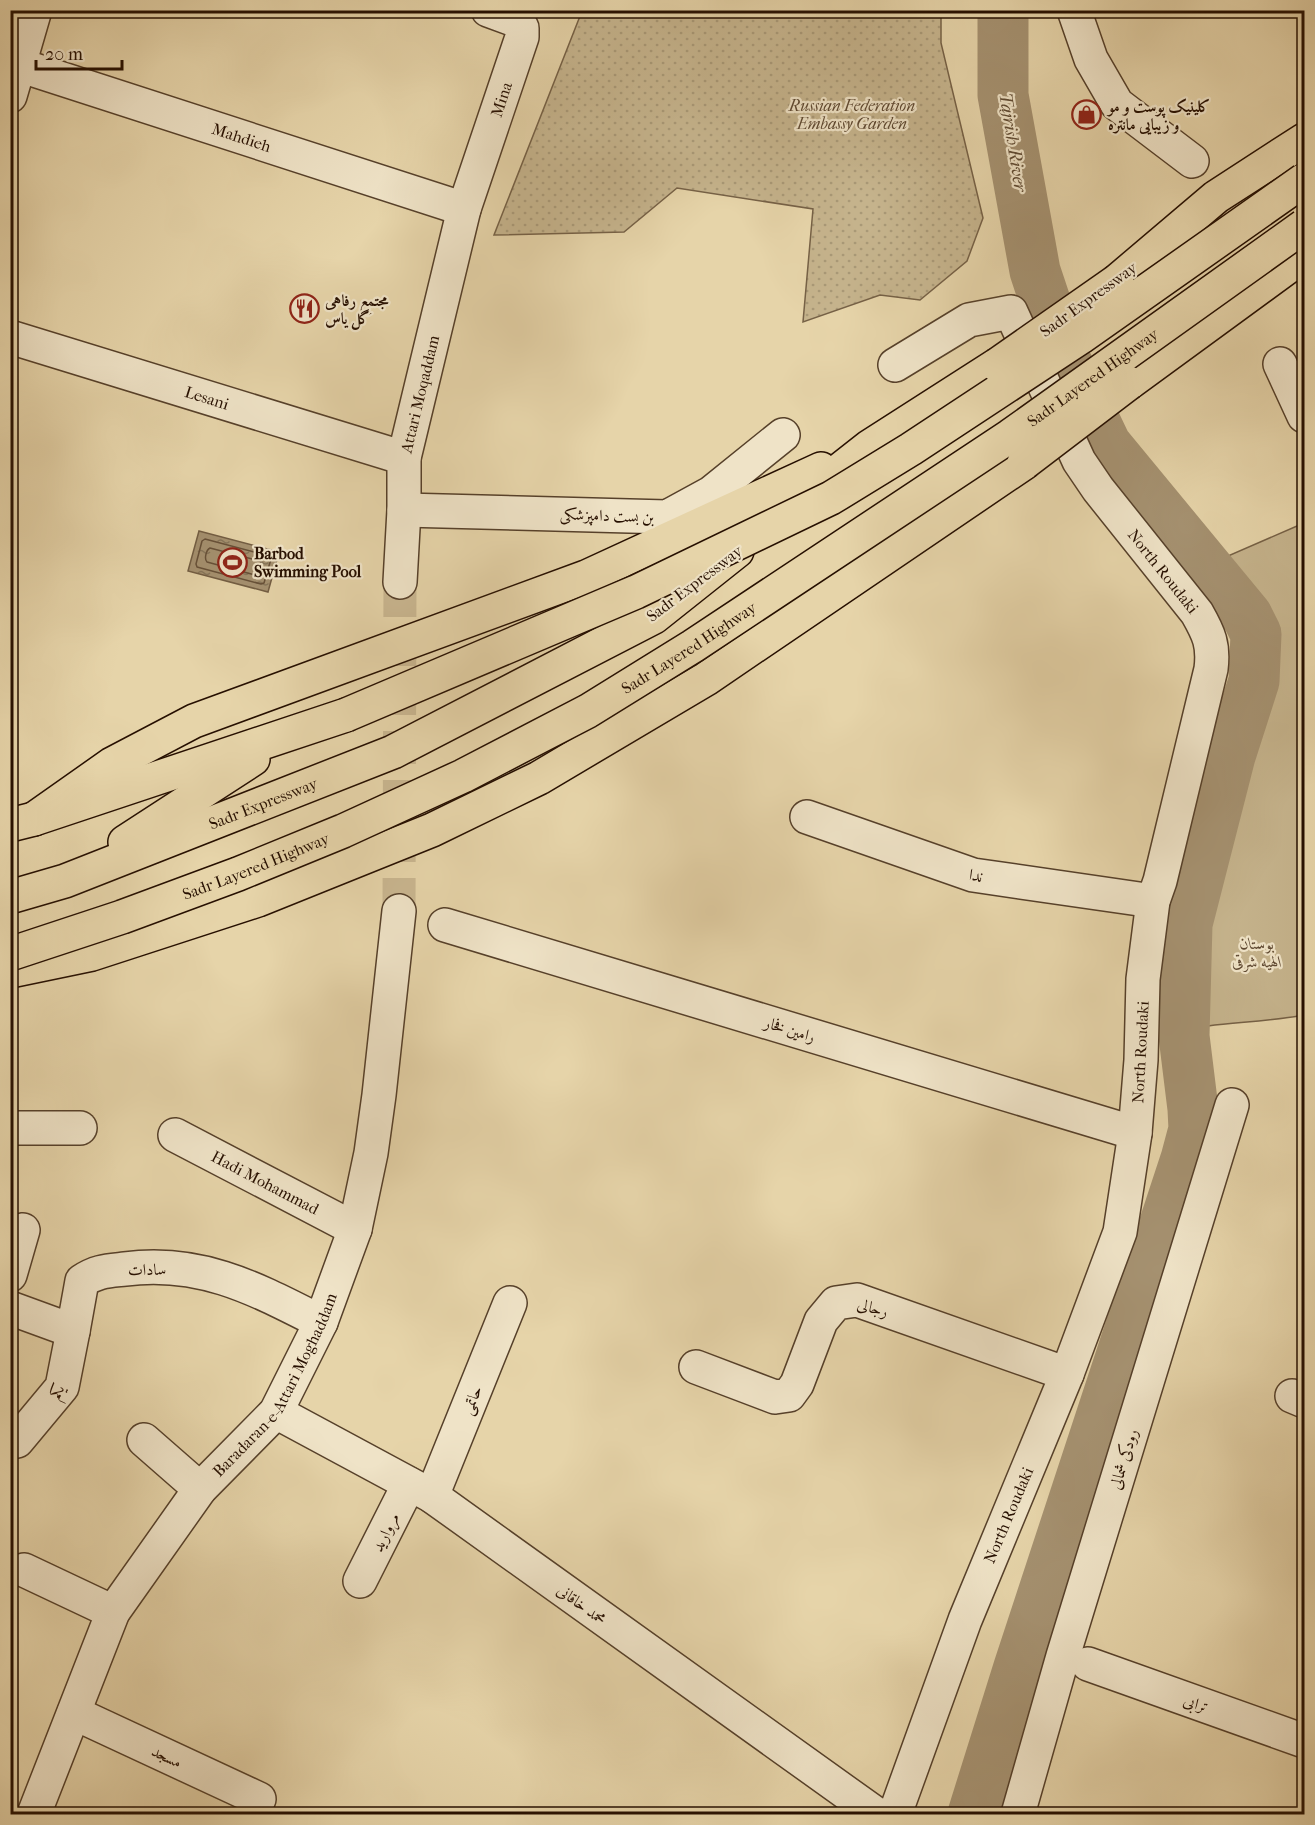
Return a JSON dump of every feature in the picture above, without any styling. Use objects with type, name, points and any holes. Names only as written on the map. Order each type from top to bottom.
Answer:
[{"type":"highway","name":"Sadr Expressway","points":[[10,897],[65,881],[393,752],[654,617],[869,447],[997,364],[1117,281],[1216,197],[1305,140]]},
{"type":"highway","points":[[22,822],[346,715],[636,592],[831,498],[1081,337],[1305,180]]},
{"type":"highway","name":"Sadr Layered Highway","points":[[10,954],[122,917],[238,874],[343,831],[462,776],[588,711],[693,646],[1010,436],[1305,226]]},
{"type":"highway","points":[[10,971],[92,954],[258,900],[432,830],[539,778],[706,679],[1024,463],[1129,383],[1305,255]]},
{"type":"highway","points":[[22,822],[112,764],[194,721],[586,577],[869,447]]},
{"type":"highway","points":[[65,881],[292,733]]},
{"type":"street","points":[[10,96],[35,10]]},
{"type":"street","name":"Mina","points":[[464,209],[522,37],[522,28],[518,21],[488,10]]},
{"type":"street","points":[[1074,10],[1091,58],[1117,104],[1192,161]]},
{"type":"street","name":"Mahdieh","points":[[19,64],[464,209]]},
{"type":"street","name":"Attari Moqaddam","points":[[400,582],[404,458],[464,209]]},
{"type":"street","name":"North Roudaki","points":[[895,365],[969,320],[1011,312],[1079,461],[1098,489],[1197,613],[1208,632],[1213,652],[1211,669],[1160,881],[1153,901],[1143,979],[1141,1060],[1134,1133],[1120,1232],[1067,1374],[965,1620],[895,1815]]},
{"type":"street","name":"Lesani","points":[[10,337],[404,458]]},
{"type":"street","points":[[1280,364],[1305,416]]},
{"type":"street","name":"بن بست دامپزشکی","points":[[404,510],[667,517],[711,493],[783,435]]},
{"type":"street","name":"ندا","points":[[807,817],[973,875],[1153,901]]},
{"type":"street","name":"Baradaran-e-Attari Moghaddam","points":[[34,1815],[113,1612],[200,1489],[276,1412],[321,1322],[355,1229],[371,1154],[399,911]]},
{"type":"street","name":"رامین فخار","points":[[445,925],[1134,1133]]},
{"type":"street","name":"رودکی شمالی","points":[[1018,1815],[1063,1656],[1232,1105]]},
{"type":"street","points":[[10,1128],[80,1128]]},
{"type":"street","name":"Hadi Mohammad","points":[[175,1135],[355,1229]]},
{"type":"street","points":[[10,1275],[23,1230]]},
{"type":"street","name":"سادات","points":[[73,1331],[82,1281],[95,1272],[135,1267],[193,1270],[227,1278],[256,1289],[321,1322]]},
{"type":"street","name":"رجالی","points":[[696,1367],[774,1396],[789,1395],[797,1384],[821,1321],[836,1303],[857,1300],[1067,1374]]},
{"type":"street","name":"حاتمی","points":[[421,1490],[510,1304]]},
{"type":"street","points":[[10,1308],[73,1331]]},
{"type":"street","name":"یکم","points":[[17,1441],[62,1387],[73,1331]]},
{"type":"street","name":"محمد خاقانی","points":[[276,1412],[421,1490],[876,1815]]},
{"type":"street","points":[[144,1440],[200,1489]]},
{"type":"street","name":"مروارید","points":[[360,1581],[421,1490]]},
{"type":"street","points":[[24,1570],[113,1612]]},
{"type":"street","name":"ترابی","points":[[1088,1665],[1305,1741]]},
{"type":"street","name":"مسجد","points":[[74,1713],[259,1799]]},
{"type":"green space","name":"Russian Federation Embassy Garden","points":[[582,11],[941,11],[941,43],[983,218],[967,261],[920,300],[880,295],[803,322],[813,209],[677,188],[624,232],[494,235]]},
{"type":"green space","name":"بوستان الهیه شرقی","points":[[1304,523],[1304,1015],[1208,1026],[1208,915],[1219,844],[1259,726],[1276,651],[1274,628],[1221,559]]},
{"type":"water","name":"Barbod Swimming Pool","points":[[199,531],[279,552],[268,592],[188,571]]},
{"type":"waterway","name":"Tajrish River","points":[[973,1814],[1194,1129],[1184,1036],[1187,924],[1230,756],[1254,681],[1256,634],[1247,616],[1106,445],[1063,355],[1035,271],[1003,95],[1003,10]]},
{"type":"tunnel","points":[[399,911],[400,582]]},
{"type":"place","name":"کلینیک پوست و مو و زیبایی مانتره","points":[[1087,115]]},
{"type":"place","name":"مجتمع رفاهی گل یاس","points":[[304,309]]},
{"type":"place","name":"Barbod Swimming Pool","points":[[233,562]]}]
